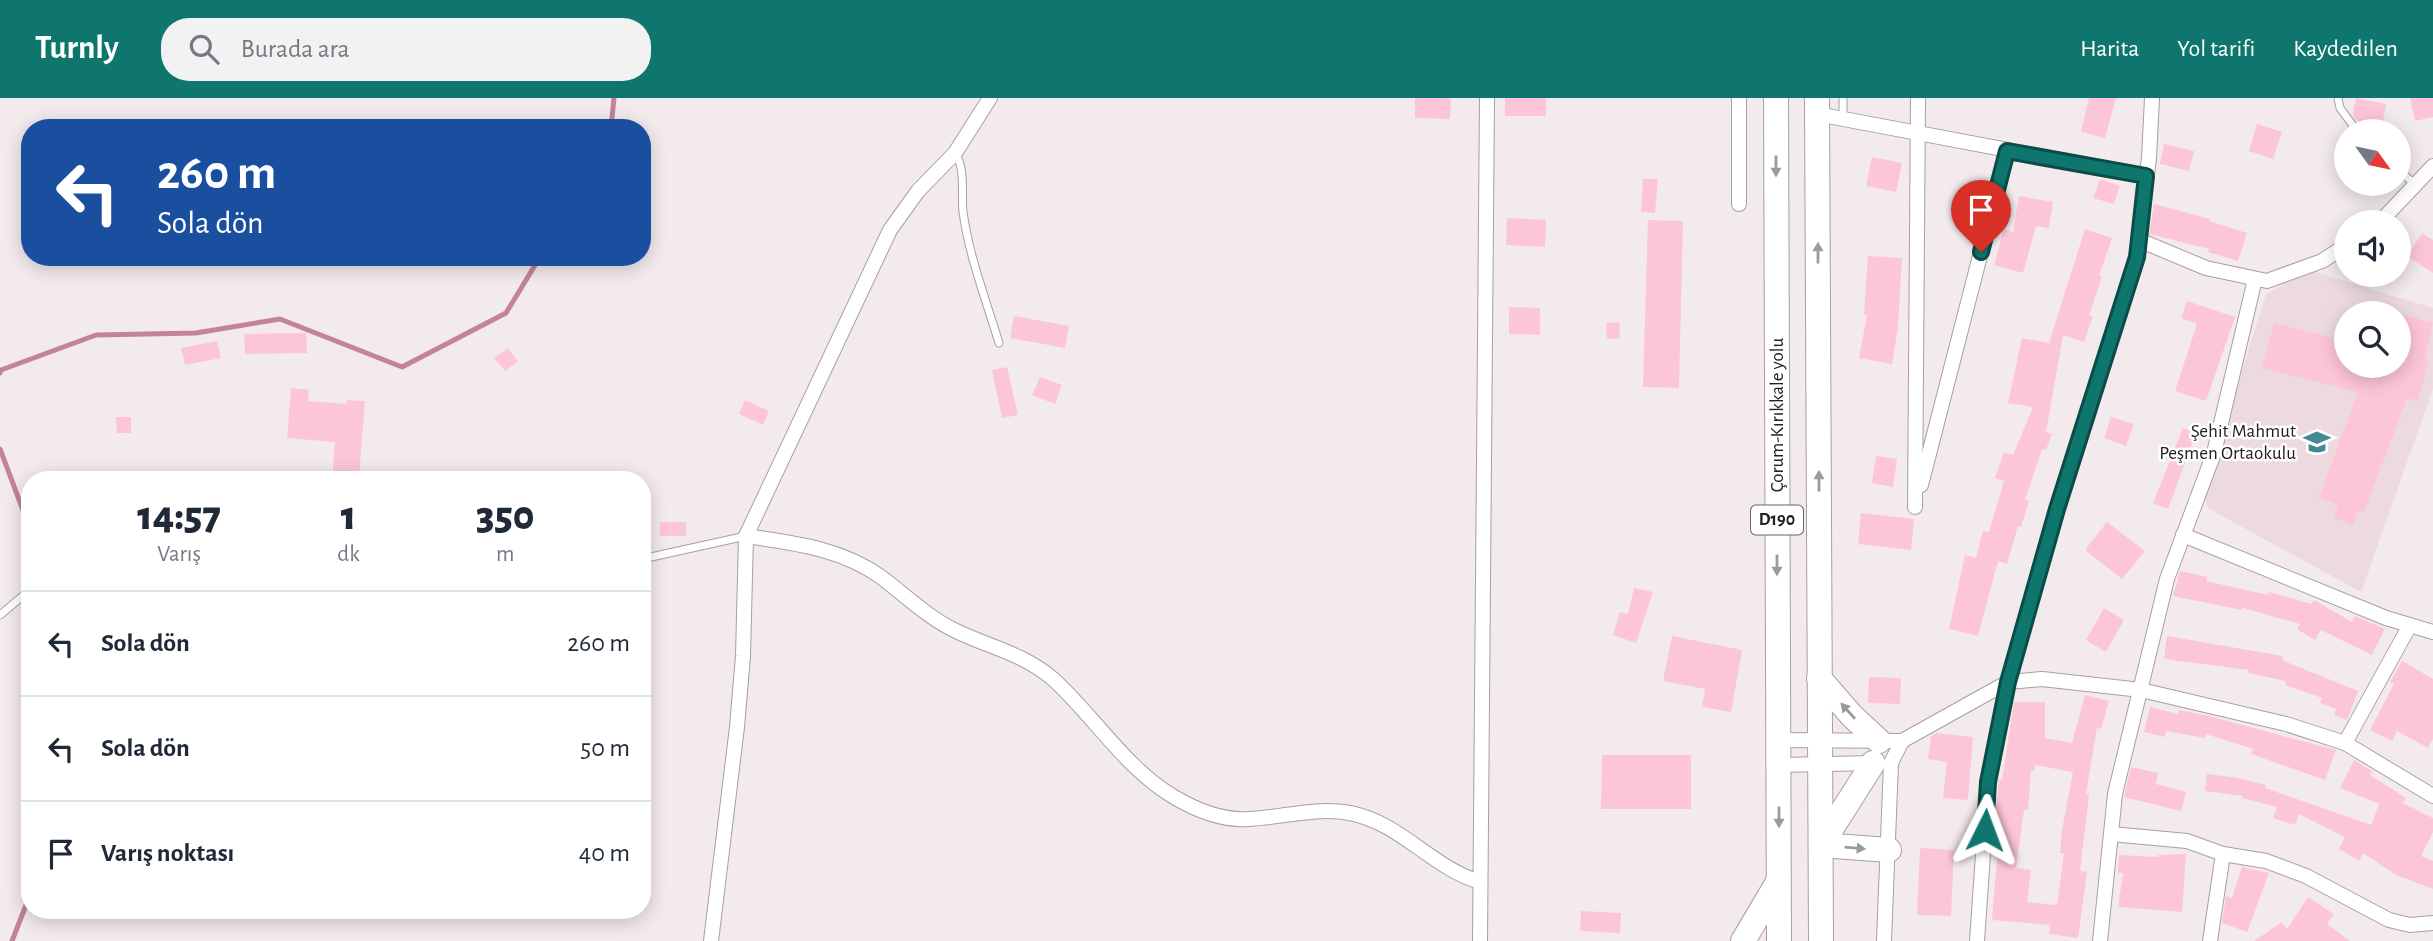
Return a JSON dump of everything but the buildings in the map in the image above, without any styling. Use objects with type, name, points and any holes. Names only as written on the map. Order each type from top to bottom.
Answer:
[{"type":"highway","name":"Çorum-Kırıkkale yolu","points":[[1776,98],[1779,941]]},
{"type":"highway","name":"D190","points":[[1817,106],[1821,941]]},
{"type":"highway","points":[[1819,678],[1886,752],[1821,845]]},
{"type":"highway","points":[[1821,845],[1889,850]]},
{"type":"highway","points":[[1743,941],[1779,881]]},
{"type":"street","points":[[712,941],[737,727],[746,536],[884,240],[918,191],[955,153],[990,98]]},
{"type":"street","points":[[1480,941],[1487,98]]},
{"type":"street","points":[[1739,98],[1739,204]]},
{"type":"street","points":[[1918,98],[1915,507],[2007,151]]},
{"type":"street","points":[[1977,941],[1988,782],[2008,682],[2057,509],[2137,257],[2152,98]]},
{"type":"street","points":[[1817,106],[1843,119],[2146,176]]},
{"type":"street","points":[[2393,210],[2433,166]]},
{"type":"street","points":[[2139,240],[2206,268],[2267,281],[2322,261],[2334,253]]},
{"type":"street","points":[[2100,941],[2115,794],[2166,579],[2214,453],[2255,279]]},
{"type":"street","points":[[2183,535],[2433,632]]},
{"type":"street","points":[[746,536],[812,546],[843,556],[880,577],[942,623],[1029,662],[1055,681],[1149,779],[1188,805],[1217,815],[1247,819],[1310,811],[1352,813],[1390,827],[1462,875],[1480,882]]},
{"type":"street","points":[[2346,743],[2410,625]]},
{"type":"street","points":[[1778,752],[1886,752],[2008,682],[2042,679],[2141,690],[2286,724],[2346,743],[2433,796]]},
{"type":"street","points":[[1778,752],[1886,752]]},
{"type":"street","points":[[1884,941],[1889,850],[1886,752]]},
{"type":"street","points":[[2111,834],[2187,841],[2223,854],[2266,861],[2306,876],[2389,920],[2410,925],[2433,923]]},
{"type":"street","points":[[2210,941],[2223,854]]},
{"type":"lane","points":[[1843,98],[1843,119]]},
{"type":"lane","points":[[2338,98],[2340,108],[2348,119]]},
{"type":"lane","points":[[955,153],[961,163],[961,191],[967,234],[999,343]]},
{"type":"lane","points":[[2412,182],[2417,186]]},
{"type":"lane","points":[[651,557],[746,536]]},
{"type":"lane","points":[[0,615],[21,598]]},
{"type":"shaded area","name":"Şehit Mahmut Peşmen Ortaokulu","points":[[2309,270],[2334,278],[2334,287],[2364,287],[2410,301],[2334,301],[2334,378],[2411,378],[2411,301],[2433,308],[2433,389],[2361,592],[2209,509],[2203,495],[2266,294]]},
{"type":"waterway","points":[[612,119],[614,98]]},
{"type":"waterway","points":[[0,373],[1,370],[96,335],[196,333],[280,319],[402,367],[506,313],[535,266]]},
{"type":"waterway","points":[[0,449],[21,505]]},
{"type":"waterway","points":[[12,941],[21,918]]},
{"type":"place","name":"Şehit Mahmut Peşmen Ortaokulu","points":[[2317,442]]},
{"type":"route","points":[[1981,252],[2007,151],[2146,176],[2137,257],[2057,509],[2008,682],[1988,782],[1985,830]]}]
